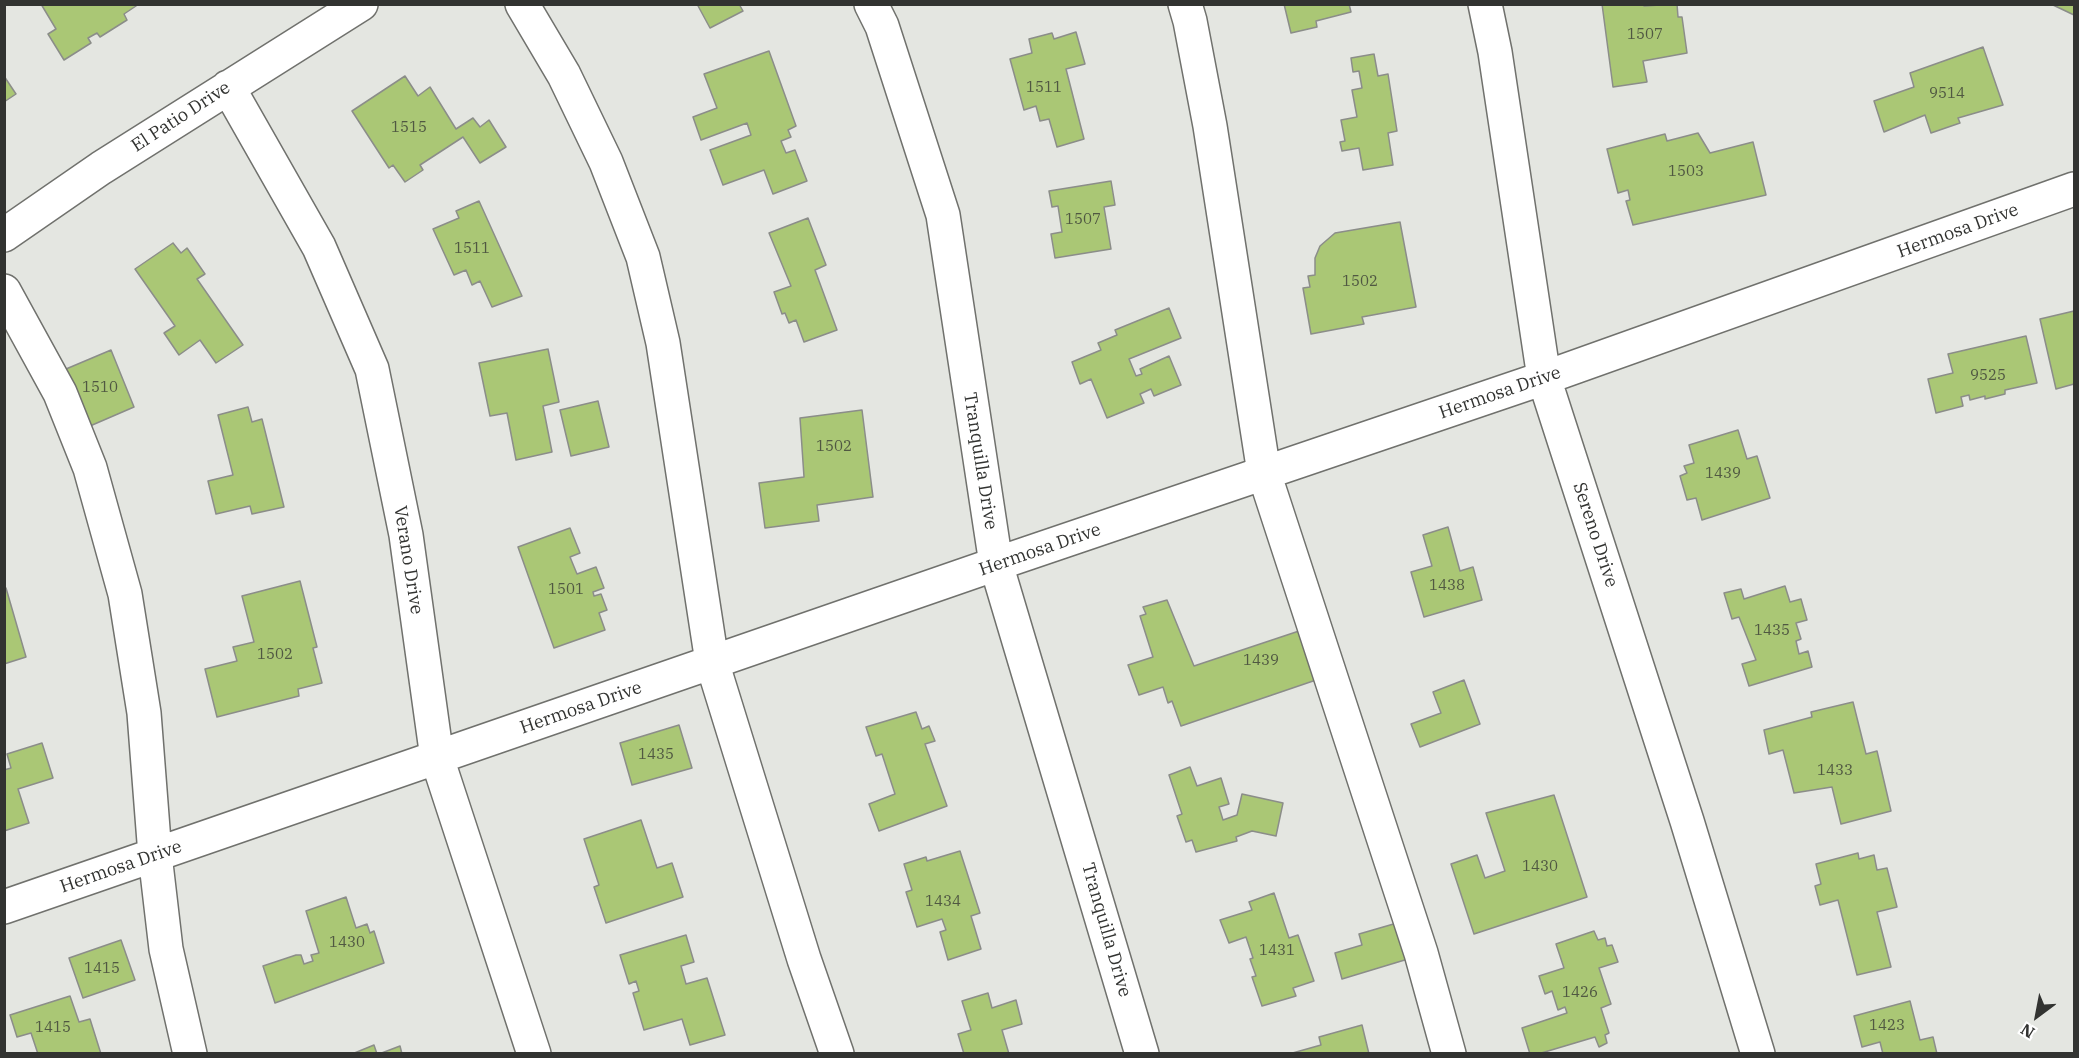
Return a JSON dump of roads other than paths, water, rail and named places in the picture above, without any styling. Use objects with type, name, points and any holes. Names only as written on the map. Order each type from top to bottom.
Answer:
[{"type":"street","name":"El Patio Drive","points":[[4,235],[101,168],[361,4]]},
{"type":"street","points":[[522,4],[564,75],[602,152],[643,257],[665,354],[712,662],[801,947],[837,1053]]},
{"type":"street","name":"Tranquilla Drive","points":[[871,4],[882,26],[943,215],[996,564],[1142,1053]]},
{"type":"street","points":[[1185,4],[1210,126],[1264,473],[1421,953],[1449,1053]]},
{"type":"street","name":"Sereno Drive","points":[[1485,4],[1496,51],[1544,378],[1687,821],[1758,1053]]},
{"type":"street","name":"Verano Drive","points":[[228,87],[319,247],[372,369],[406,535],[437,758],[534,1053]]},
{"type":"street","name":"Hermosa Drive","points":[[4,907],[996,564],[1544,378],[2074,189]]},
{"type":"street","points":[[4,291],[60,393],[90,468],[124,594],[144,713],[165,949],[190,1053]]}]
